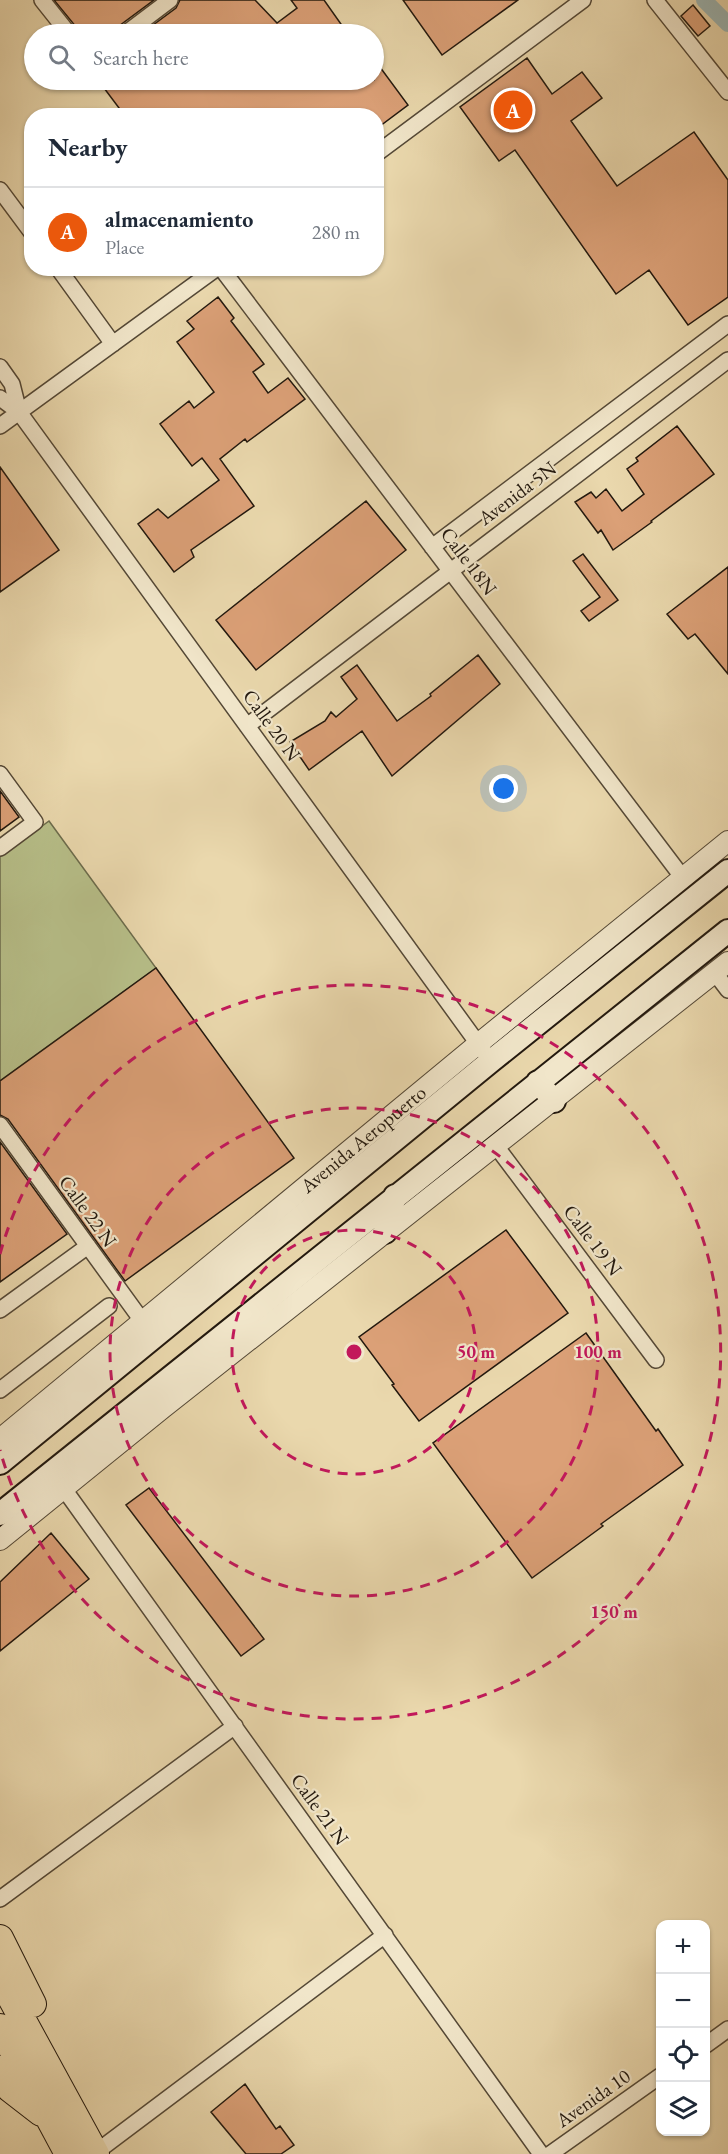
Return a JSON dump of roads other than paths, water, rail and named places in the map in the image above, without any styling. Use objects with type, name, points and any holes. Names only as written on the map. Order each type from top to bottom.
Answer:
[{"type":"main road","name":"Avenida Aeropuerto","points":[[0,1463],[354,1160],[484,1053],[728,871]]},
{"type":"main road","points":[[0,1514],[728,931]]},
{"type":"main road","points":[[538,1082],[554,1101]]},
{"type":"main road","points":[[385,1232],[395,1196]]},
{"type":"main road","points":[[0,1938],[63,2064],[75,2116]]},
{"type":"main road","points":[[0,1978],[96,2154]]},
{"type":"main road","points":[[0,2027],[68,2154]]},
{"type":"main road","points":[[0,2069],[10,2089],[50,2121]]},
{"type":"street","points":[[42,0],[61,24]]},
{"type":"street","points":[[138,24],[170,0]]},
{"type":"street","points":[[384,148],[583,0]]},
{"type":"street","points":[[655,0],[728,92]]},
{"type":"street","points":[[0,190],[24,222]]},
{"type":"street","points":[[64,276],[113,344]]},
{"type":"street","points":[[0,426],[208,276]]},
{"type":"street","name":"Calle 18N","points":[[225,276],[682,878]]},
{"type":"street","name":"Avenida 5N","points":[[432,547],[728,324]]},
{"type":"street","name":"Avenida 5N","points":[[247,726],[728,360]]},
{"type":"street","name":"Calle 20 N","points":[[0,368],[12,384],[19,412]]},
{"type":"street","name":"Calle 20 N","points":[[0,398],[19,412],[484,1053]]},
{"type":"street","points":[[0,774],[35,822],[0,848]]},
{"type":"street","name":"Avenida Aeropuerto","points":[[484,1053],[682,878],[728,841]]},
{"type":"street","points":[[0,1540],[163,1408],[721,967],[728,990]]},
{"type":"street","name":"Calle 22 N","points":[[0,1125],[143,1322]]},
{"type":"street","name":"Calle 19 N","points":[[496,1146],[656,1360]]},
{"type":"street","name":"Avenida Aeropuerto","points":[[0,1439],[143,1322],[354,1160]]},
{"type":"street","points":[[2,1306],[88,1246]]},
{"type":"street","points":[[0,1390],[109,1306]]},
{"type":"street","name":"Calle 21 N","points":[[64,1489],[541,2154]]},
{"type":"street","points":[[0,1899],[235,1726]]},
{"type":"street","points":[[96,2154],[385,1935]]},
{"type":"street","points":[[710,2042],[728,2029]]},
{"type":"street","name":"Avenida 10","points":[[550,2154],[656,2079]]},
{"type":"waterway","points":[[704,0],[728,24]]},
{"type":"place","name":"almacenamiento","points":[[513,110]]}]
